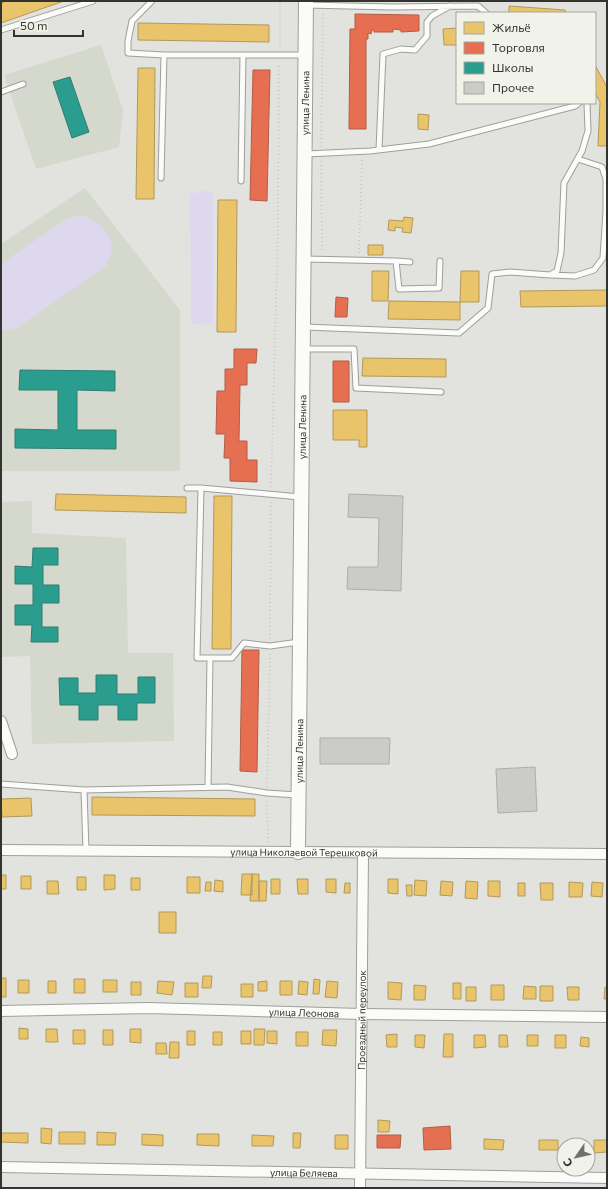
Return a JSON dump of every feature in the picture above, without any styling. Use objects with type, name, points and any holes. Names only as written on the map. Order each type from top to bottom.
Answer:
[{"type":"street","name":"улица Ленина","points":[[298,852],[306,3]]},
{"type":"street","points":[[1,721],[12,754]]},
{"type":"street","name":"улица Николаевой Терешковой","points":[[1,850],[607,854]]},
{"type":"street","name":"Проездный переулок","points":[[360,1188],[363,853]]},
{"type":"street","name":"улица Леонова","points":[[1,1011],[148,1008],[362,1014],[607,1017]]},
{"type":"street","name":"улица Беляева","points":[[1,1167],[360,1175],[607,1178]]},
{"type":"lane","points":[[1,30],[93,1]]},
{"type":"lane","points":[[152,1],[132,21],[128,41],[128,53],[164,55],[306,55]]},
{"type":"lane","points":[[306,3],[323,5],[478,6],[485,12]]},
{"type":"lane","points":[[380,150],[384,54],[401,49],[415,50],[427,36],[427,22],[432,16],[450,6]]},
{"type":"lane","points":[[161,178],[164,55]]},
{"type":"lane","points":[[241,181],[243,55]]},
{"type":"lane","points":[[1,92],[23,84]]},
{"type":"lane","points":[[305,154],[380,150],[429,144],[575,106],[578,104]]},
{"type":"lane","points":[[550,274],[557,271],[561,253],[564,183],[582,151],[588,131],[587,104]]},
{"type":"lane","points":[[303,327],[459,333],[488,308],[492,274],[510,272],[575,276],[594,270],[603,258],[606,211],[606,179],[602,167],[578,159]]},
{"type":"lane","points":[[304,259],[410,262]]},
{"type":"lane","points":[[396,261],[399,289],[439,288],[440,261]]},
{"type":"lane","points":[[303,349],[354,349],[356,388],[442,392]]},
{"type":"lane","points":[[187,488],[302,497]]},
{"type":"lane","points":[[201,488],[196,658],[232,658],[244,643],[270,646],[300,642]]},
{"type":"lane","points":[[208,787],[210,658]]},
{"type":"lane","points":[[1,784],[84,790],[227,787],[267,793],[298,795]]},
{"type":"lane","points":[[84,790],[86,850]]},
{"type":"path","points":[[268,851],[267,793],[271,494],[278,227],[280,1]]},
{"type":"path","points":[[322,259],[321,154],[323,5]]},
{"type":"path","points":[[359,260],[362,151]]},
{"type":"shaded area","points":[[101,45],[123,110],[119,147],[36,169],[4,75]]},
{"type":"shaded area","points":[[85,188],[180,310],[180,471],[1,471],[1,244]]},
{"type":"shaded area","points":[[204,191],[213,192],[213,323],[203,325],[191,323],[190,194]]},
{"type":"shaded area","points":[[80,215],[102,226],[109,236],[112,249],[106,266],[17,328],[1,331],[1,264],[66,219]]},
{"type":"shaded area","points":[[32,501],[32,533],[126,538],[128,653],[173,653],[174,741],[32,744],[30,656],[1,657],[1,502]]},
{"type":"building: Жильё","points":[[7,1],[64,1],[1,23],[1,3]]},
{"type":"building: Жильё","points":[[509,6],[565,10],[566,12],[509,12]]},
{"type":"building: Жильё","points":[[138,23],[269,25],[269,42],[138,40]]},
{"type":"building: Жильё","points":[[456,28],[456,45],[444,45],[443,29]]},
{"type":"building: Жильё","points":[[596,67],[607,87],[607,146],[598,146],[600,102],[596,95]]},
{"type":"building: Жильё","points":[[138,68],[155,68],[154,199],[136,199]]},
{"type":"building: Жильё","points":[[418,114],[429,115],[428,130],[418,129]]},
{"type":"building: Жильё","points":[[218,200],[237,200],[236,332],[217,332]]},
{"type":"building: Жильё","points":[[404,217],[413,218],[411,233],[402,232],[403,228],[395,227],[395,231],[388,230],[389,220],[403,221]]},
{"type":"building: Жильё","points":[[368,245],[383,245],[383,255],[368,255]]},
{"type":"building: Жильё","points":[[372,271],[389,271],[388,301],[372,301]]},
{"type":"building: Жильё","points":[[461,271],[479,271],[479,302],[460,302]]},
{"type":"building: Жильё","points":[[607,290],[607,306],[521,307],[520,291]]},
{"type":"building: Жильё","points":[[389,301],[460,302],[460,320],[388,319]]},
{"type":"building: Жильё","points":[[363,358],[446,359],[446,377],[362,376]]},
{"type":"building: Жильё","points":[[333,410],[367,410],[367,447],[359,447],[359,440],[333,440]]},
{"type":"building: Жильё","points":[[56,494],[186,497],[186,513],[55,510]]},
{"type":"building: Жильё","points":[[214,496],[232,496],[231,649],[212,649]]},
{"type":"building: Жильё","points":[[92,797],[255,799],[255,816],[92,815]]},
{"type":"building: Жильё","points":[[31,798],[32,816],[2,817],[1,799]]},
{"type":"building: Жильё","points":[[242,874],[252,874],[252,895],[241,895]]},
{"type":"building: Жильё","points":[[252,874],[259,874],[259,901],[250,901]]},
{"type":"building: Жильё","points":[[1,875],[6,875],[6,889],[1,889]]},
{"type":"building: Жильё","points":[[104,875],[115,875],[115,889],[104,890]]},
{"type":"building: Жильё","points":[[21,876],[31,876],[31,889],[21,889]]},
{"type":"building: Жильё","points":[[77,877],[86,877],[86,890],[77,890]]},
{"type":"building: Жильё","points":[[187,877],[200,877],[200,893],[187,893]]},
{"type":"building: Жильё","points":[[131,878],[140,878],[140,890],[131,890]]},
{"type":"building: Жильё","points":[[271,879],[280,879],[280,894],[271,894]]},
{"type":"building: Жильё","points":[[297,879],[308,879],[308,894],[298,894]]},
{"type":"building: Жильё","points":[[326,879],[336,879],[336,893],[326,892]]},
{"type":"building: Жильё","points":[[388,879],[398,879],[398,894],[388,893]]},
{"type":"building: Жильё","points":[[215,880],[223,881],[223,892],[214,891]]},
{"type":"building: Жильё","points":[[415,880],[427,881],[426,896],[414,895]]},
{"type":"building: Жильё","points":[[47,881],[58,881],[59,894],[47,894]]},
{"type":"building: Жильё","points":[[259,881],[267,881],[266,901],[259,901]]},
{"type":"building: Жильё","points":[[441,881],[453,882],[452,896],[440,895]]},
{"type":"building: Жильё","points":[[466,881],[478,882],[477,899],[465,898]]},
{"type":"building: Жильё","points":[[488,881],[500,881],[500,897],[488,896]]},
{"type":"building: Жильё","points":[[206,882],[211,882],[211,891],[205,891]]},
{"type":"building: Жильё","points":[[569,882],[583,883],[582,897],[569,897]]},
{"type":"building: Жильё","points":[[592,882],[603,883],[602,897],[591,896]]},
{"type":"building: Жильё","points":[[345,883],[350,883],[350,893],[344,893]]},
{"type":"building: Жильё","points":[[518,883],[525,883],[525,896],[518,896]]},
{"type":"building: Жильё","points":[[540,883],[553,883],[553,900],[541,900]]},
{"type":"building: Жильё","points":[[406,885],[412,885],[412,896],[407,896]]},
{"type":"building: Жильё","points":[[159,912],[176,912],[176,933],[159,933]]},
{"type":"building: Жильё","points":[[203,976],[212,976],[211,988],[202,988]]},
{"type":"building: Жильё","points":[[1,978],[6,978],[6,997],[1,997]]},
{"type":"building: Жильё","points":[[74,979],[85,979],[85,993],[74,993]]},
{"type":"building: Жильё","points":[[314,979],[320,980],[319,994],[313,994]]},
{"type":"building: Жильё","points":[[18,980],[29,980],[29,993],[18,993]]},
{"type":"building: Жильё","points":[[103,980],[117,980],[117,992],[103,992]]},
{"type":"building: Жильё","points":[[48,981],[56,981],[56,993],[48,993]]},
{"type":"building: Жильё","points":[[158,981],[174,982],[172,995],[157,993]]},
{"type":"building: Жильё","points":[[267,981],[267,991],[258,991],[258,982]]},
{"type":"building: Жильё","points":[[280,981],[292,981],[292,995],[280,995]]},
{"type":"building: Жильё","points":[[299,981],[308,982],[307,995],[298,994]]},
{"type":"building: Жильё","points":[[327,981],[338,982],[337,998],[325,997]]},
{"type":"building: Жильё","points":[[131,982],[141,982],[141,995],[131,995]]},
{"type":"building: Жильё","points":[[388,982],[402,983],[401,1000],[388,999]]},
{"type":"building: Жильё","points":[[185,983],[198,983],[198,997],[185,997]]},
{"type":"building: Жильё","points":[[453,983],[461,983],[461,999],[453,999]]},
{"type":"building: Жильё","points":[[241,984],[253,984],[253,997],[241,997]]},
{"type":"building: Жильё","points":[[414,985],[426,986],[425,1000],[414,1000]]},
{"type":"building: Жильё","points":[[491,985],[504,985],[504,1000],[491,1000]]},
{"type":"building: Жильё","points":[[524,986],[536,987],[536,999],[523,999]]},
{"type":"building: Жильё","points":[[540,986],[553,986],[553,1001],[540,1001]]},
{"type":"building: Жильё","points":[[466,987],[476,987],[476,1001],[466,1001]]},
{"type":"building: Жильё","points":[[567,987],[579,987],[579,1000],[568,1000]]},
{"type":"building: Жильё","points":[[605,987],[607,988],[607,999],[604,999]]},
{"type":"building: Жильё","points":[[19,1028],[28,1029],[28,1039],[19,1039]]},
{"type":"building: Жильё","points":[[46,1029],[57,1029],[58,1042],[46,1042]]},
{"type":"building: Жильё","points":[[130,1029],[141,1029],[141,1043],[130,1042]]},
{"type":"building: Жильё","points":[[254,1029],[265,1029],[264,1045],[254,1045]]},
{"type":"building: Жильё","points":[[73,1030],[85,1030],[85,1044],[73,1044]]},
{"type":"building: Жильё","points":[[103,1030],[113,1030],[113,1045],[103,1045]]},
{"type":"building: Жильё","points":[[323,1030],[337,1030],[336,1046],[322,1045]]},
{"type":"building: Жильё","points":[[187,1031],[195,1031],[195,1045],[187,1045]]},
{"type":"building: Жильё","points":[[241,1031],[251,1031],[251,1044],[241,1044]]},
{"type":"building: Жильё","points":[[267,1031],[277,1031],[277,1044],[267,1043]]},
{"type":"building: Жильё","points":[[213,1032],[222,1032],[222,1045],[213,1045]]},
{"type":"building: Жильё","points":[[296,1032],[308,1032],[308,1046],[296,1046]]},
{"type":"building: Жильё","points":[[397,1034],[397,1047],[387,1047],[386,1035]]},
{"type":"building: Жильё","points":[[444,1034],[453,1034],[453,1057],[443,1057]]},
{"type":"building: Жильё","points":[[415,1035],[425,1035],[424,1048],[415,1047]]},
{"type":"building: Жильё","points":[[474,1035],[485,1035],[486,1047],[474,1048]]},
{"type":"building: Жильё","points":[[499,1035],[507,1035],[508,1047],[499,1047]]},
{"type":"building: Жильё","points":[[527,1035],[538,1035],[538,1046],[527,1046]]},
{"type":"building: Жильё","points":[[555,1035],[566,1035],[566,1048],[555,1048]]},
{"type":"building: Жильё","points":[[581,1037],[589,1038],[589,1047],[580,1046]]},
{"type":"building: Жильё","points":[[170,1042],[179,1042],[179,1058],[169,1058]]},
{"type":"building: Жильё","points":[[156,1043],[166,1043],[167,1054],[156,1054]]},
{"type":"building: Жильё","points":[[378,1120],[390,1121],[389,1132],[378,1132]]},
{"type":"building: Жильё","points":[[41,1128],[52,1129],[51,1144],[41,1143]]},
{"type":"building: Жильё","points":[[59,1132],[85,1132],[85,1144],[59,1144]]},
{"type":"building: Жильё","points":[[97,1132],[116,1133],[115,1145],[97,1145]]},
{"type":"building: Жильё","points":[[1,1133],[28,1133],[28,1143],[1,1142]]},
{"type":"building: Жильё","points":[[293,1133],[301,1133],[300,1148],[293,1148]]},
{"type":"building: Жильё","points":[[142,1134],[163,1135],[163,1146],[142,1145]]},
{"type":"building: Жильё","points":[[197,1134],[219,1134],[219,1146],[197,1145]]},
{"type":"building: Жильё","points":[[252,1135],[274,1136],[273,1146],[252,1146]]},
{"type":"building: Жильё","points":[[335,1135],[348,1135],[348,1149],[335,1149]]},
{"type":"building: Жильё","points":[[484,1139],[504,1140],[503,1150],[484,1149]]},
{"type":"building: Жильё","points":[[539,1140],[556,1140],[556,1150],[539,1150]]},
{"type":"building: Жильё","points":[[596,1140],[607,1140],[607,1152],[596,1153]]},
{"type":"building: Торговля","points":[[355,14],[419,15],[419,31],[401,32],[401,30],[393,29],[393,32],[374,32],[374,30],[372,30],[371,34],[368,33],[368,39],[366,39],[366,129],[349,129],[350,29],[355,29]]},
{"type":"building: Торговля","points":[[253,70],[270,70],[267,201],[250,200]]},
{"type":"building: Торговля","points":[[336,297],[348,298],[347,317],[335,317]]},
{"type":"building: Торговля","points":[[234,349],[257,349],[256,363],[247,363],[247,385],[240,385],[239,441],[247,441],[247,460],[257,460],[257,482],[230,481],[230,458],[224,458],[225,434],[216,434],[217,391],[225,391],[225,369],[234,369]]},
{"type":"building: Торговля","points":[[333,361],[349,361],[349,402],[333,402]]},
{"type":"building: Торговля","points":[[242,650],[259,650],[257,772],[240,771]]},
{"type":"building: Торговля","points":[[450,1126],[451,1149],[424,1150],[423,1128]]},
{"type":"building: Торговля","points":[[377,1135],[401,1135],[400,1148],[377,1148]]},
{"type":"building: Школы","points":[[70,77],[89,132],[72,138],[53,82]]},
{"type":"building: Школы","points":[[20,370],[115,371],[115,391],[77,390],[77,430],[116,430],[116,449],[15,448],[15,429],[58,430],[58,390],[19,390]]},
{"type":"building: Школы","points":[[33,548],[58,548],[58,565],[43,565],[43,585],[59,585],[59,603],[42,603],[42,627],[58,627],[58,642],[31,642],[32,625],[15,625],[15,605],[33,605],[33,584],[15,584],[15,566],[32,567]]},
{"type":"building: Школы","points":[[96,675],[117,675],[117,694],[138,694],[138,677],[155,677],[155,703],[137,703],[137,720],[118,720],[118,705],[98,705],[98,720],[79,720],[79,705],[60,705],[59,678],[78,678],[78,693],[96,693]]},
{"type":"building: Прочее","points":[[349,494],[403,496],[401,591],[347,589],[348,567],[378,567],[379,518],[348,517]]},
{"type":"building: Прочее","points":[[320,738],[390,738],[389,764],[320,764]]},
{"type":"building: Прочее","points":[[535,767],[537,811],[498,813],[496,769]]}]
